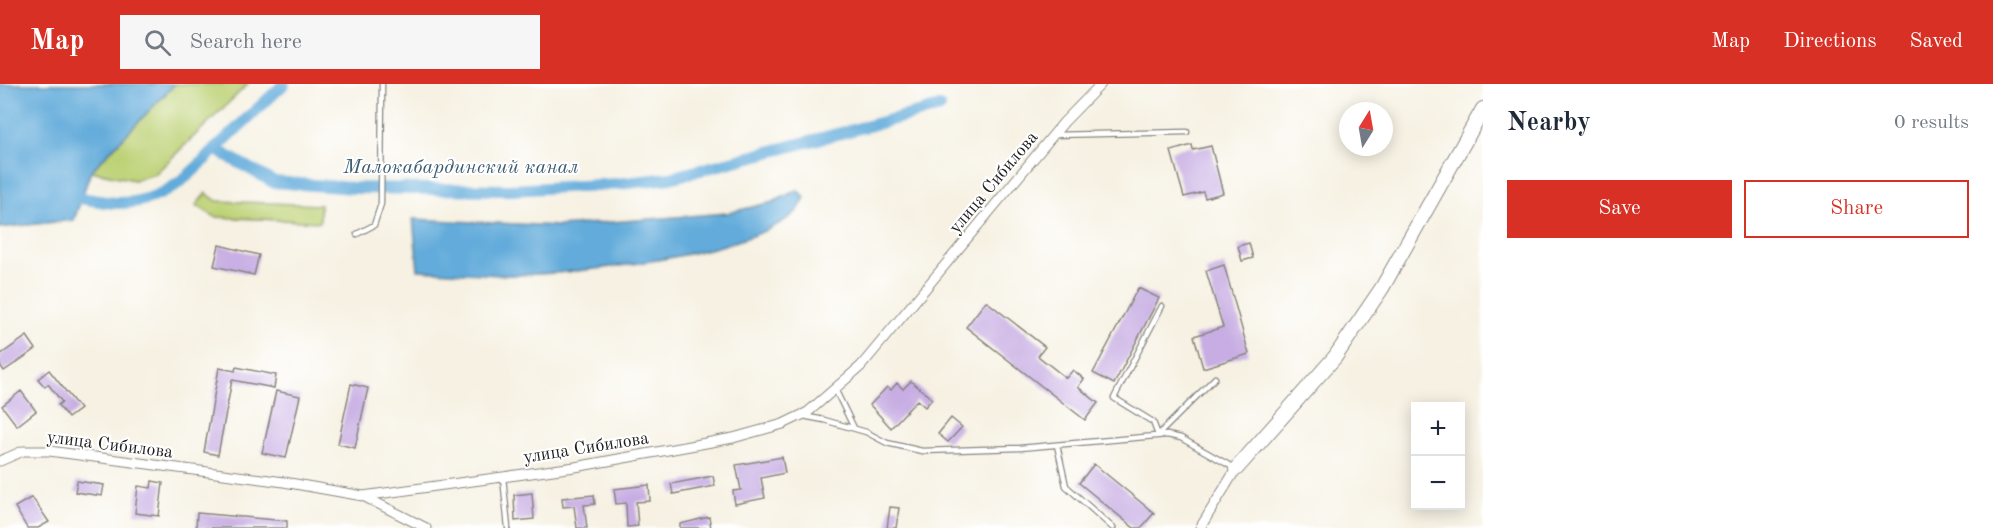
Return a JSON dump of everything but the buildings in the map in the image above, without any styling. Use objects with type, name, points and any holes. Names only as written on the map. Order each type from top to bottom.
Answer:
[{"type":"street","name":"улица Сибилова","points":[[0,461],[23,452],[50,451],[284,482],[363,496],[575,466],[733,438],[800,416],[836,389],[861,366],[1053,135],[1101,84]]},
{"type":"street","points":[[1200,528],[1236,469],[1335,357],[1382,288],[1483,109]]},
{"type":"street","points":[[363,496],[426,528]]},
{"type":"lane","points":[[357,234],[374,225],[381,204],[382,84]]},
{"type":"lane","points":[[1053,135],[1187,132]]},
{"type":"lane","points":[[1158,435],[1153,422],[1114,398],[1162,306]]},
{"type":"lane","points":[[1158,435],[1215,378]]},
{"type":"lane","points":[[836,389],[854,428]]},
{"type":"lane","points":[[800,416],[854,428],[887,443],[922,451],[1057,445],[1158,435],[1180,438],[1236,469]]},
{"type":"lane","points":[[1057,445],[1066,486],[1113,528]]},
{"type":"lane","points":[[503,476],[508,528]]},
{"type":"green space","points":[[175,84],[248,84],[155,174],[134,180],[91,171]]},
{"type":"green space","points":[[206,193],[217,201],[320,205],[320,222],[215,217],[196,205]]},
{"type":"water","points":[[0,84],[175,84],[91,171],[74,220],[0,228]]},
{"type":"water","points":[[797,190],[805,197],[800,207],[773,227],[741,240],[703,251],[620,266],[543,274],[502,275],[418,270],[413,219],[559,226],[727,213],[773,202]]},
{"type":"waterway","points":[[215,149],[284,84]]},
{"type":"waterway","name":"Малокабардинский канал","points":[[67,197],[118,203],[147,199],[160,194],[183,179],[215,149],[273,182],[354,188],[509,190],[618,184],[670,178],[940,107]]}]
